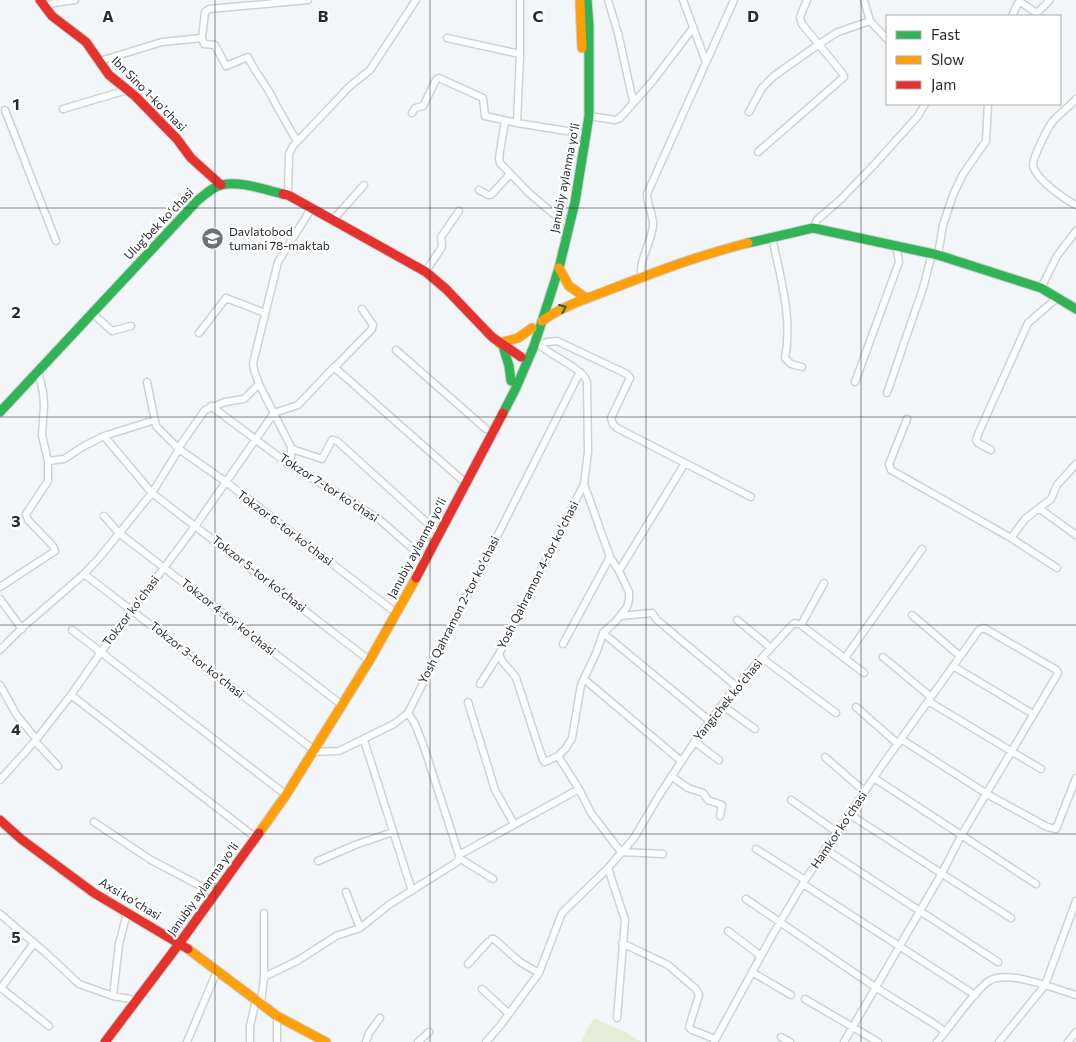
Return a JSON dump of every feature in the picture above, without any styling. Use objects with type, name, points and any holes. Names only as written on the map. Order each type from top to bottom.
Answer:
[{"type":"main road","name":"Janubiy aylanma yoʻli","points":[[99,1042],[286,795],[365,657],[461,479],[521,358],[548,280],[569,195],[582,109],[580,0]]},
{"type":"main road","name":"Janubiy aylanma yoʻli","points":[[106,1042],[311,749],[368,663],[412,585],[537,345],[575,202],[589,116],[589,26],[587,0]]},
{"type":"main road","name":"Ibn Sino 1-koʼchasi","points":[[42,4],[52,16],[86,42],[109,75],[177,139],[191,158],[221,185]]},
{"type":"main road","points":[[221,185],[255,187],[288,196],[426,271],[501,344],[521,358]]},
{"type":"main road","name":"Ulugʻbek koʻchasi","points":[[0,412],[198,200],[221,185]]},
{"type":"main road","points":[[542,322],[556,310],[641,277],[731,247],[813,228],[935,254],[1041,288],[1076,309]]},
{"type":"main road","points":[[559,268],[563,280],[570,290],[586,298]]},
{"type":"main road","points":[[501,344],[518,338],[532,328]]},
{"type":"main road","points":[[501,344],[509,366],[510,381]]},
{"type":"main road","name":"Axsi koʻchasi","points":[[0,820],[21,839],[94,893],[194,952],[278,1016],[326,1042]]},
{"type":"street","points":[[42,4],[75,0]]},
{"type":"street","points":[[297,140],[248,57],[226,66],[215,45],[204,44],[202,38],[205,12],[209,9],[308,0]]},
{"type":"street","points":[[288,196],[289,154],[297,140],[350,86],[370,70],[416,0]]},
{"type":"street","points":[[517,122],[520,0]]},
{"type":"street","points":[[608,0],[618,32],[633,102]]},
{"type":"street","points":[[683,0],[706,62]]},
{"type":"street","points":[[641,277],[640,269],[653,226],[647,194],[734,0]]},
{"type":"street","points":[[758,152],[844,78],[843,74],[800,20],[807,0]]},
{"type":"street","points":[[864,0],[870,21],[886,38]]},
{"type":"street","points":[[1012,15],[1020,2],[1038,12],[1050,0]]},
{"type":"street","points":[[749,112],[762,88],[774,76],[818,44],[844,30],[870,21]]},
{"type":"street","points":[[589,116],[618,119],[652,82],[694,28]]},
{"type":"street","points":[[100,62],[162,42],[202,38]]},
{"type":"street","points":[[447,38],[520,54]]},
{"type":"street","points":[[412,113],[415,108],[423,106],[436,80],[439,78],[480,95],[484,101],[485,116],[579,133]]},
{"type":"street","points":[[63,109],[127,90]]},
{"type":"street","points":[[1076,100],[1054,119],[1033,162],[1035,170],[1048,186],[1076,205]]},
{"type":"street","points":[[813,228],[817,220],[847,193],[918,116],[924,105]]},
{"type":"street","points":[[887,393],[935,254],[953,195],[963,174],[986,140],[988,105]]},
{"type":"street","points":[[5,110],[56,241]]},
{"type":"street","points":[[505,121],[499,161],[530,194],[562,221]]},
{"type":"street","points":[[479,190],[491,195],[510,174]]},
{"type":"street","points":[[332,221],[364,185]]},
{"type":"street","points":[[291,466],[292,449],[259,384],[253,363],[278,262],[311,209]]},
{"type":"street","points":[[426,271],[442,247],[440,239],[459,211]]},
{"type":"street","points":[[1041,288],[1058,256],[1076,231]]},
{"type":"street","points":[[772,237],[789,335],[786,358],[791,364],[802,368]]},
{"type":"street","points":[[854,382],[899,262],[896,245]]},
{"type":"street","points":[[199,333],[226,298],[265,313]]},
{"type":"street","points":[[991,450],[976,440],[979,432],[1028,322],[1057,298]]},
{"type":"street","points":[[274,413],[298,405],[372,329],[373,325],[362,310]]},
{"type":"street","points":[[92,313],[112,331],[131,326]]},
{"type":"street","points":[[537,345],[557,341],[627,374],[630,378],[611,418],[612,424],[751,497]]},
{"type":"street","points":[[537,345],[586,376],[588,452],[584,484],[610,557],[619,571],[629,595],[627,607],[603,633],[578,697],[572,738],[558,756],[591,813],[621,852],[664,854]]},
{"type":"street","points":[[396,350],[486,430]]},
{"type":"street","points":[[334,367],[461,479]]},
{"type":"street","points":[[0,588],[55,551],[53,546],[28,520],[26,514],[48,482],[48,460],[42,435],[44,406],[38,370]]},
{"type":"street","name":"Yosh Qahramon 2-tor koʼchasi","points":[[408,713],[580,372]]},
{"type":"street","points":[[48,460],[64,459],[104,436],[155,420],[147,382]]},
{"type":"street","points":[[0,650],[84,574],[152,493],[181,444],[203,413],[210,406],[244,399],[259,384]]},
{"type":"street","name":"Tokzor 7-tor koʼchasi","points":[[210,406],[291,466],[380,520],[420,555]]},
{"type":"street","name":"Tokzor koʻchasi","points":[[0,780],[36,740],[71,695],[100,652],[196,525],[274,413]]},
{"type":"street","points":[[907,419],[889,464],[891,470],[1011,538],[1057,568]]},
{"type":"street","name":"Tokzor 6-tor koʼchasi","points":[[155,420],[158,429],[179,449],[226,482],[390,609]]},
{"type":"street","name":"Tokzor 5-tor koʼchasi","points":[[104,436],[152,493],[365,657]]},
{"type":"street","points":[[292,449],[322,459],[332,440],[337,441],[434,529]]},
{"type":"street","points":[[619,571],[685,463]]},
{"type":"street","points":[[1011,538],[1026,520],[1051,499],[1057,485],[1076,464]]},
{"type":"street","name":"Yosh Qahramon 4-tor koʼchasi","points":[[558,756],[547,762],[543,760],[516,678],[511,669],[500,659],[499,654],[584,484]]},
{"type":"street","points":[[1040,509],[1076,535]]},
{"type":"street","name":"Tokzor 4-tor koʼchasi","points":[[104,516],[118,532],[338,702]]},
{"type":"street","points":[[845,658],[922,549]]},
{"type":"street","points":[[563,644],[610,557]]},
{"type":"street","name":"Tokzor 3-tor koʼchasi","points":[[84,574],[311,749]]},
{"type":"street","points":[[824,583],[801,625],[864,673]]},
{"type":"street","points":[[0,599],[22,629]]},
{"type":"street","points":[[620,616],[652,613],[736,686]]},
{"type":"street","points":[[912,615],[960,656]]},
{"type":"street","points":[[737,620],[771,648]]},
{"type":"street","name":"Yangichek koʻchasi","points":[[486,1042],[539,973],[562,913],[608,868],[634,838],[681,761],[736,686],[793,624],[801,625]]},
{"type":"street","name":"Hamkor koʻchasi","points":[[715,1040],[780,921],[825,849],[929,699],[981,628],[1058,672],[1033,714]]},
{"type":"street","points":[[72,630],[281,791]]},
{"type":"street","points":[[603,633],[711,722]]},
{"type":"street","points":[[480,684],[499,654]]},
{"type":"street","points":[[883,657],[929,699],[1041,769]]},
{"type":"street","points":[[762,658],[836,713]]},
{"type":"street","points":[[844,1042],[942,873],[961,836],[1013,752],[1033,714],[953,666]]},
{"type":"street","points":[[584,679],[681,761]]},
{"type":"street","points":[[0,685],[16,714],[58,766]]},
{"type":"street","points":[[71,695],[251,834]]},
{"type":"street","points":[[468,702],[495,790],[514,824]]},
{"type":"street","points":[[723,706],[755,729]]},
{"type":"street","points":[[856,707],[900,741],[1047,828],[1056,829],[1076,778]]},
{"type":"street","points":[[311,749],[340,751],[394,724],[408,713],[415,724],[424,747],[459,856],[493,879]]},
{"type":"street","points":[[364,740],[412,891]]},
{"type":"street","points":[[695,742],[719,760]]},
{"type":"street","points":[[825,757],[865,792]]},
{"type":"street","points":[[671,776],[688,788],[703,793],[708,800],[722,806],[720,816]]},
{"type":"street","points":[[874,778],[1036,884]]},
{"type":"street","points":[[264,978],[297,961],[336,936],[360,928],[390,904],[454,864],[459,856],[578,789]]},
{"type":"street","points":[[791,800],[837,832]]},
{"type":"street","points":[[849,814],[1011,918]]},
{"type":"street","points":[[94,822],[145,857],[210,891]]},
{"type":"street","points":[[318,861],[355,845],[393,832]]},
{"type":"street","points":[[756,849],[975,995]]},
{"type":"street","points":[[825,849],[998,962]]},
{"type":"street","points":[[608,868],[625,920],[616,1018]]},
{"type":"street","points":[[346,892],[360,928]]},
{"type":"street","points":[[746,899],[945,1032]]},
{"type":"street","points":[[999,1042],[1045,986],[1076,901]]},
{"type":"street","points":[[113,996],[119,944],[127,913]]},
{"type":"street","points":[[250,1042],[250,1026],[259,1002],[264,978],[264,914]]},
{"type":"street","points":[[1,917],[34,943],[79,984],[113,996],[130,999]]},
{"type":"street","points":[[728,931],[761,956]]},
{"type":"street","points":[[468,964],[494,938],[520,962],[539,973]]},
{"type":"street","points":[[34,943],[0,988],[49,1026]]},
{"type":"street","points":[[622,943],[663,962],[696,989],[699,995],[689,1027],[715,1040]]},
{"type":"street","points":[[186,1042],[217,971]]},
{"type":"street","points":[[752,972],[791,995]]},
{"type":"street","points":[[937,1042],[975,995],[988,982],[999,977],[1009,977],[1076,995]]},
{"type":"street","points":[[482,989],[509,1014]]},
{"type":"street","points":[[805,999],[878,1042]]},
{"type":"street","points":[[277,1042],[278,1016]]},
{"type":"street","points":[[366,1042],[369,1033],[380,1018]]},
{"type":"street","points":[[418,1042],[429,1032]]},
{"type":"street","points":[[1068,1042],[1076,1032]]},
{"type":"street","points":[[780,1037],[790,1042]]},
{"type":"green space","points":[[594,1018],[627,1033],[641,1042],[582,1042]]},
{"type":"traffic: fast","points":[[503,413],[534,346],[559,268],[575,202],[589,116],[589,26],[587,0]]},
{"type":"traffic: fast","points":[[0,412],[198,200],[209,191],[221,185],[235,184],[252,186],[283,194]]},
{"type":"traffic: fast","points":[[748,243],[813,228],[938,255],[1041,288],[1076,309]]},
{"type":"traffic: fast","points":[[503,346],[511,381]]},
{"type":"traffic: slow","points":[[580,2],[582,48]]},
{"type":"traffic: slow","points":[[542,321],[568,306],[664,269],[748,243]]},
{"type":"traffic: slow","points":[[559,268],[569,286],[586,298]]},
{"type":"traffic: slow","points":[[499,343],[518,338],[532,328]]},
{"type":"traffic: slow","points":[[259,833],[286,795],[368,663],[416,578]]},
{"type":"traffic: slow","points":[[188,949],[277,1016],[326,1042]]},
{"type":"traffic: jam","points":[[40,0],[52,16],[86,42],[109,75],[135,96],[177,139],[191,158],[221,185]]},
{"type":"traffic: jam","points":[[283,194],[288,195],[426,272],[446,289],[492,337],[521,357]]},
{"type":"traffic: jam","points":[[416,578],[503,413]]},
{"type":"traffic: jam","points":[[0,820],[21,839],[94,893],[188,949]]},
{"type":"traffic: jam","points":[[105,1042],[259,833]]},
{"type":"place","name":"Davlatobod tumani 78-maktab","points":[[213,239]]}]
